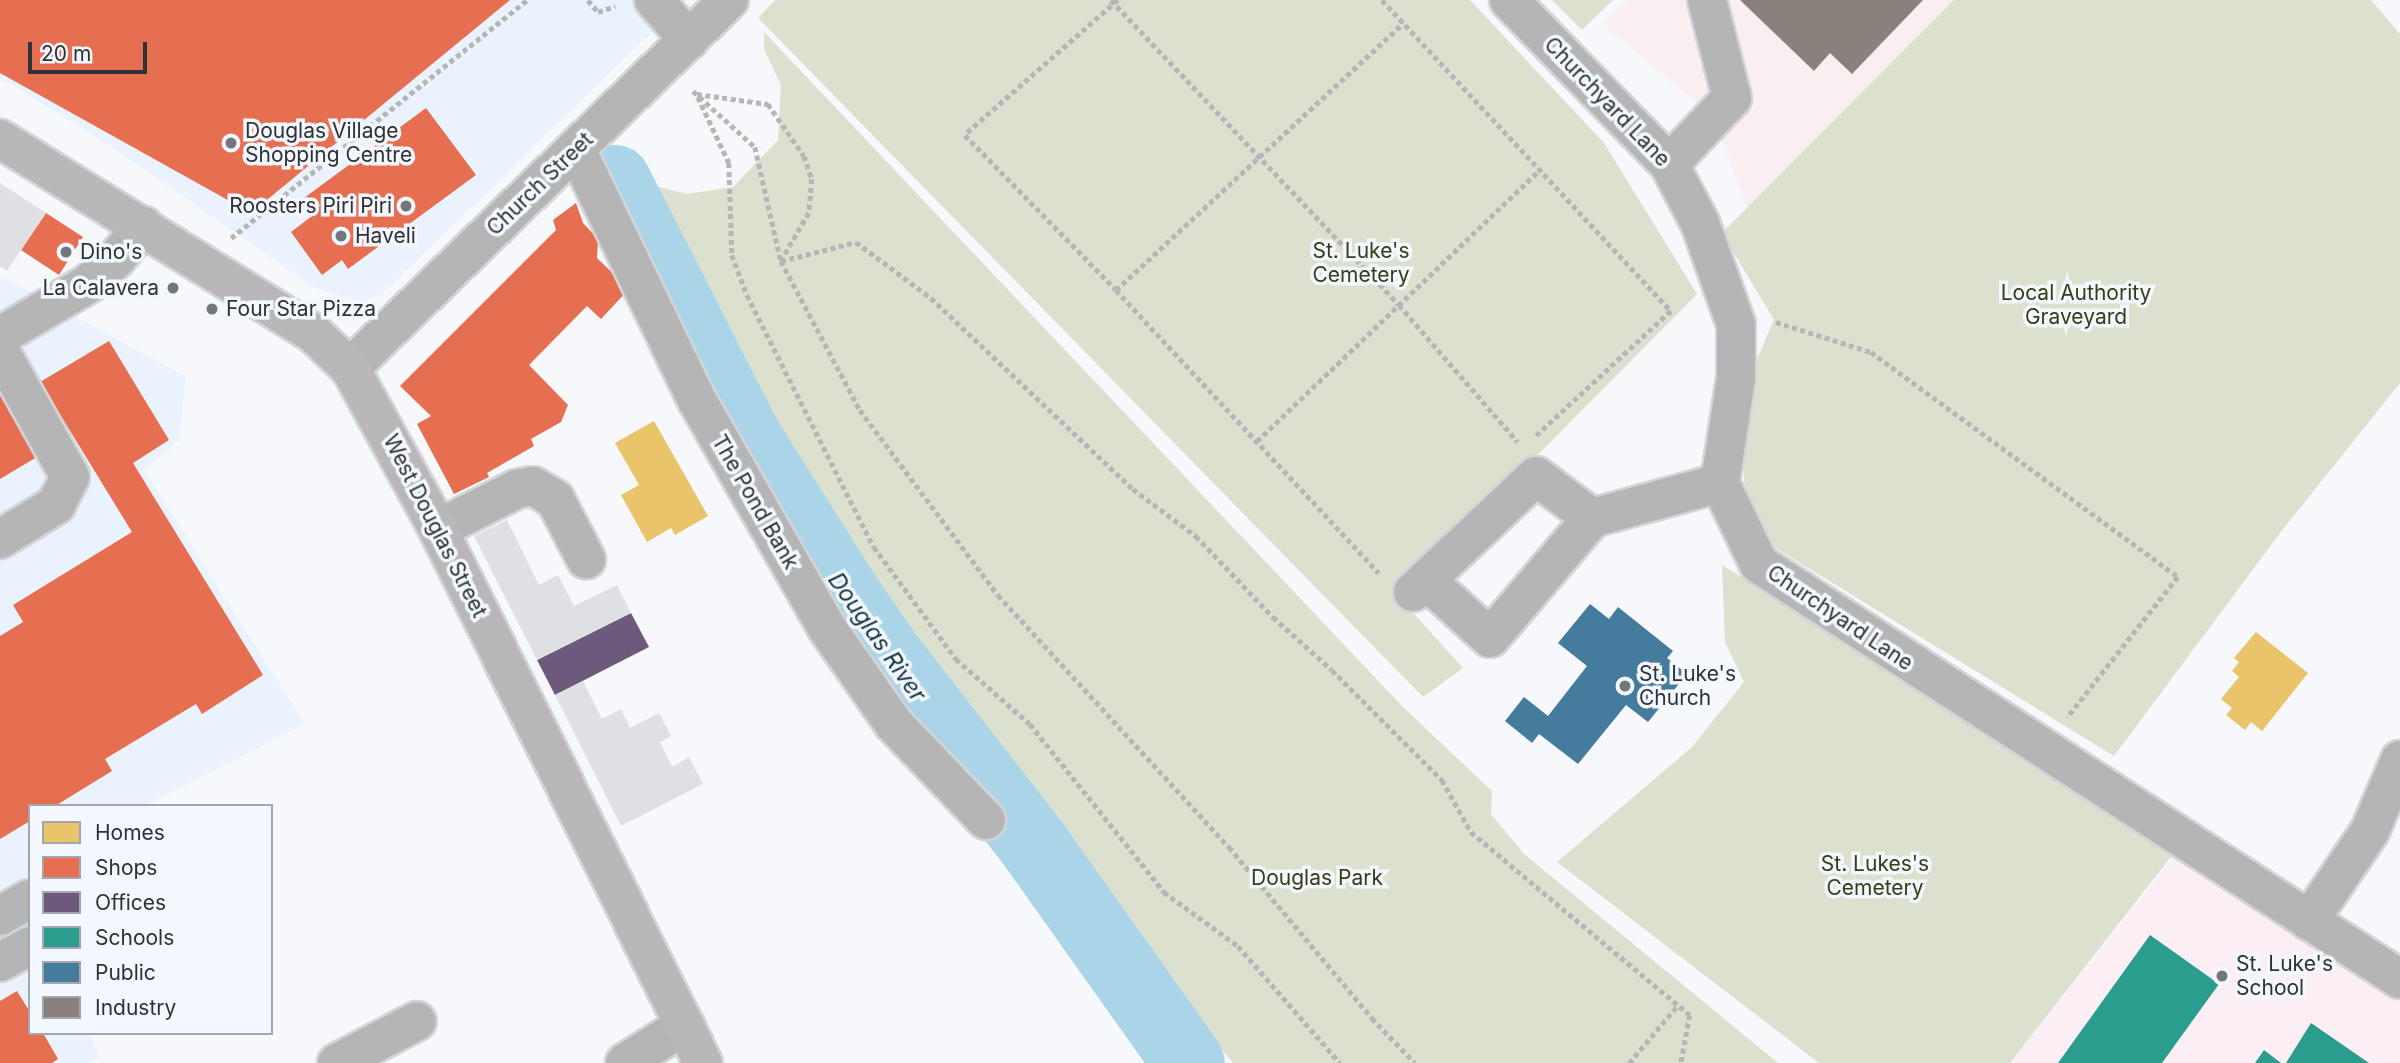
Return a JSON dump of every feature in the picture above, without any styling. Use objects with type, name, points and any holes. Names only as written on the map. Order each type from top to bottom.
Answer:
[{"type":"main road","name":"West Douglas Street","points":[[0,139],[314,334],[350,368],[438,529],[703,1063]]},
{"type":"street","points":[[654,0],[678,52]]},
{"type":"street","name":"Church Street","points":[[350,368],[729,0]]},
{"type":"street","name":"Churchyard Lane","points":[[1509,0],[1669,164],[1700,223],[1736,324],[1736,378],[1720,483],[1759,564],[2309,921],[2396,968]]},
{"type":"street","points":[[1669,164],[1732,99],[1707,0]]},
{"type":"street","name":"The Pond Bank","points":[[576,149],[697,400],[827,628],[894,724],[985,820]]},
{"type":"street","points":[[0,336],[88,284],[116,259],[143,226]]},
{"type":"street","points":[[0,351],[70,477],[56,505],[0,540]]},
{"type":"street","points":[[1592,518],[1536,476],[1411,580],[1490,638],[1592,518],[1720,483]]},
{"type":"street","points":[[438,529],[517,489],[533,486],[555,499],[586,559]]},
{"type":"street","points":[[2309,921],[2370,831],[2400,760]]},
{"type":"street","points":[[0,916],[28,900]]},
{"type":"street","points":[[0,961],[28,947]]},
{"type":"street","points":[[337,1063],[417,1021]]},
{"type":"street","points":[[625,1063],[685,1025]]},
{"type":"path","points":[[209,268],[236,230],[527,0]]},
{"type":"path","points":[[1382,0],[1671,311],[1533,438]]},
{"type":"path","points":[[1411,580],[1382,577],[1116,290],[965,135],[1114,1],[1257,160],[1399,305],[1523,447]]},
{"type":"path","points":[[1116,290],[1404,23]]},
{"type":"path","points":[[678,52],[729,163],[732,255],[747,295],[881,557],[956,659],[1030,724],[1164,892],[1238,946],[1340,1063]]},
{"type":"path","points":[[696,93],[755,148],[781,261],[860,410],[998,595],[1229,846],[1372,1018],[1415,1063]]},
{"type":"path","points":[[696,93],[768,103],[804,156],[812,179],[808,213],[781,261]]},
{"type":"path","points":[[1257,441],[1541,169]]},
{"type":"path","points":[[781,261],[856,242],[931,298],[1133,489],[1196,536],[1273,617],[1332,670],[1442,780],[1471,832],[1690,1015],[1681,1063]]},
{"type":"path","points":[[1736,324],[1780,322],[1871,352],[2178,577],[2042,750]]},
{"type":"path","points":[[1629,1063],[1678,1005]]},
{"type":"shaded area","points":[[0,0],[685,0],[380,296],[357,301],[315,288],[106,143],[0,78]]},
{"type":"shaded area","points":[[1627,0],[1954,0],[1747,208],[1714,118],[1602,23]]},
{"type":"shaded area","points":[[0,275],[186,377],[179,441],[144,470],[305,724],[148,804],[28,804],[28,1035],[89,1035],[100,1057],[90,1063],[0,1063]]},
{"type":"shaded area","name":"St. Luke's School","points":[[2177,853],[2400,1001],[2400,1063],[2011,1063]]},
{"type":"green space","name":"St. Luke's Cemetery","points":[[775,0],[1470,0],[1604,143],[1697,294],[1398,596],[1463,668],[1423,697],[758,18]]},
{"type":"green space","points":[[1552,0],[1613,0],[1582,30]]},
{"type":"green space","name":"Local Authority Graveyard","points":[[1954,0],[2371,0],[2400,34],[2400,383],[2280,533],[2114,756],[1764,541],[1744,481],[1744,389],[1774,320],[1722,233]]},
{"type":"green space","name":"Douglas Park","points":[[764,32],[1403,707],[1492,791],[1491,814],[1524,854],[1778,1063],[1233,1063],[841,589],[590,188],[624,156],[648,184],[687,194],[733,187],[778,140],[781,85],[764,49]]},
{"type":"green space","name":"St. Lukes's Cemetery","points":[[1722,565],[2177,849],[2010,1063],[1819,1063],[1557,862],[1692,747],[1744,682],[1725,642]]},
{"type":"building: Homes","points":[[654,421],[708,516],[675,535],[671,528],[647,542],[621,495],[639,485],[615,443]]},
{"type":"building: Homes","points":[[2256,632],[2308,673],[2262,731],[2251,722],[2245,730],[2226,715],[2232,708],[2221,699],[2239,677],[2232,671],[2239,662],[2234,658]]},
{"type":"building: Shops","name":"Douglas Village Shopping Centre","points":[[0,0],[510,0],[251,213],[0,73]]},
{"type":"building: Shops","points":[[426,108],[476,175],[348,269],[342,260],[322,275],[291,232],[312,216],[300,201]]},
{"type":"building: Shops","points":[[576,203],[583,223],[598,239],[597,258],[629,289],[601,319],[587,306],[529,365],[568,405],[561,422],[531,439],[534,446],[487,473],[489,477],[454,494],[417,424],[431,416],[400,386],[556,230],[553,220]]},
{"type":"building: Shops","points":[[46,213],[83,237],[59,275],[21,250]]},
{"type":"building: Shops","points":[[109,341],[169,440],[133,463],[263,675],[202,714],[196,704],[105,759],[112,771],[58,804],[28,804],[28,822],[0,839],[0,636],[23,622],[13,605],[132,532],[40,382]]},
{"type":"building: Shops","points":[[0,385],[42,454],[0,479]]},
{"type":"building: Shops","points":[[17,991],[28,1009],[28,1035],[44,1035],[58,1059],[52,1063],[0,1063],[0,1001]]},
{"type":"building: Offices","points":[[631,613],[649,647],[555,695],[537,660]]},
{"type":"building: Schools","points":[[2150,935],[2219,984],[2162,1063],[2058,1063]]},
{"type":"building: Schools","points":[[2311,1023],[2369,1063],[2286,1063]]},
{"type":"building: Schools","points":[[2264,1050],[2281,1063],[2255,1063]]},
{"type":"building: Public","name":"St. Luke's Church","points":[[1590,604],[1609,619],[1618,607],[1673,651],[1667,658],[1687,674],[1648,722],[1626,705],[1578,764],[1539,734],[1532,743],[1505,721],[1524,697],[1548,716],[1587,666],[1558,643]]},
{"type":"building: Industry","points":[[1740,0],[1923,0],[1852,74],[1830,53],[1814,71]]},
{"type":"building: Other","points":[[0,183],[46,213],[7,271],[0,266]]},
{"type":"building: Other","points":[[507,520],[539,585],[558,575],[574,606],[617,585],[631,613],[537,660],[474,536]]},
{"type":"building: Other","points":[[583,681],[602,719],[621,709],[630,728],[659,713],[671,736],[660,742],[672,767],[689,757],[703,784],[621,826],[555,695]]},
{"type":"waterway","name":"Douglas River","points":[[615,181],[746,438],[841,589],[884,652],[1034,845],[1189,1063]]},
{"type":"place","name":"Douglas Village Shopping Centre","points":[[231,143]]},
{"type":"place","name":"Roosters Piri Piri","points":[[406,206]]},
{"type":"place","name":"Haveli","points":[[341,236]]},
{"type":"place","name":"Dino's","points":[[66,252]]},
{"type":"place","name":"La Calavera","points":[[173,288]]},
{"type":"place","name":"Four Star Pizza","points":[[212,309]]},
{"type":"place","name":"St. Luke's Church","points":[[1625,686]]},
{"type":"place","name":"St. Luke's School","points":[[2222,976]]}]
